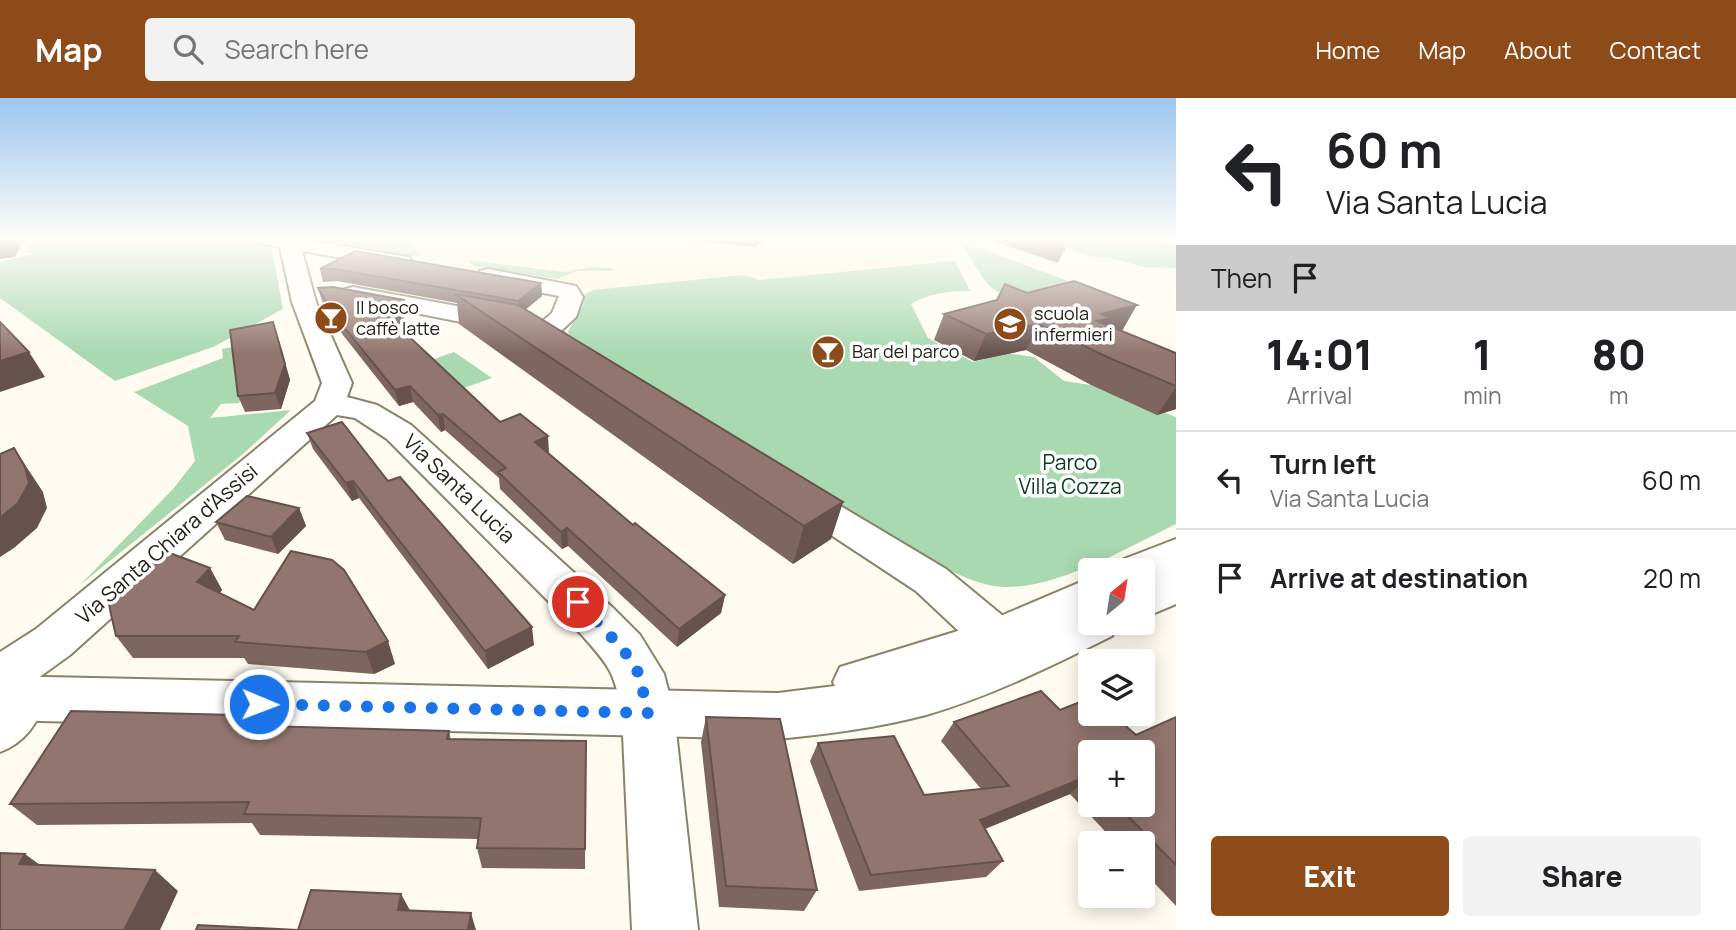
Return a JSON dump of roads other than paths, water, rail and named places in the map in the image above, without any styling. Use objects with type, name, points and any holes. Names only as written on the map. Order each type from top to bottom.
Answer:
[{"type":"street","points":[[299,277],[304,302],[337,383],[329,405]]},
{"type":"street","points":[[301,284],[307,277]]},
{"type":"street","points":[[491,277],[568,290],[571,297],[563,317],[545,330]]},
{"type":"street","points":[[301,284],[545,330],[561,346],[607,375]]},
{"type":"street","name":"Via Santa Chiara d'Assisi","points":[[6,701],[53,642],[329,405]]},
{"type":"street","name":"Via Santa Lucia","points":[[329,405],[357,407],[374,412],[399,432],[587,611],[623,649],[639,674],[648,713],[665,930]]},
{"type":"street","points":[[767,477],[930,580],[1015,645]]},
{"type":"street","points":[[1155,563],[1176,553]]},
{"type":"street","points":[[1155,595],[1176,585]]},
{"type":"street","points":[[6,701],[778,716],[830,710],[942,688],[1015,645],[1078,602]]},
{"type":"street","points":[[648,713],[815,692],[1078,628]]},
{"type":"place","name":"Il bosco caffè latte","points":[[331,318]]},
{"type":"place","name":"scuola infermieri","points":[[1010,324]]},
{"type":"place","name":"Bar del parco","points":[[828,352]]},
{"type":"park label","name":"Parco Villa Cozza","points":[[1070,475]]}]
